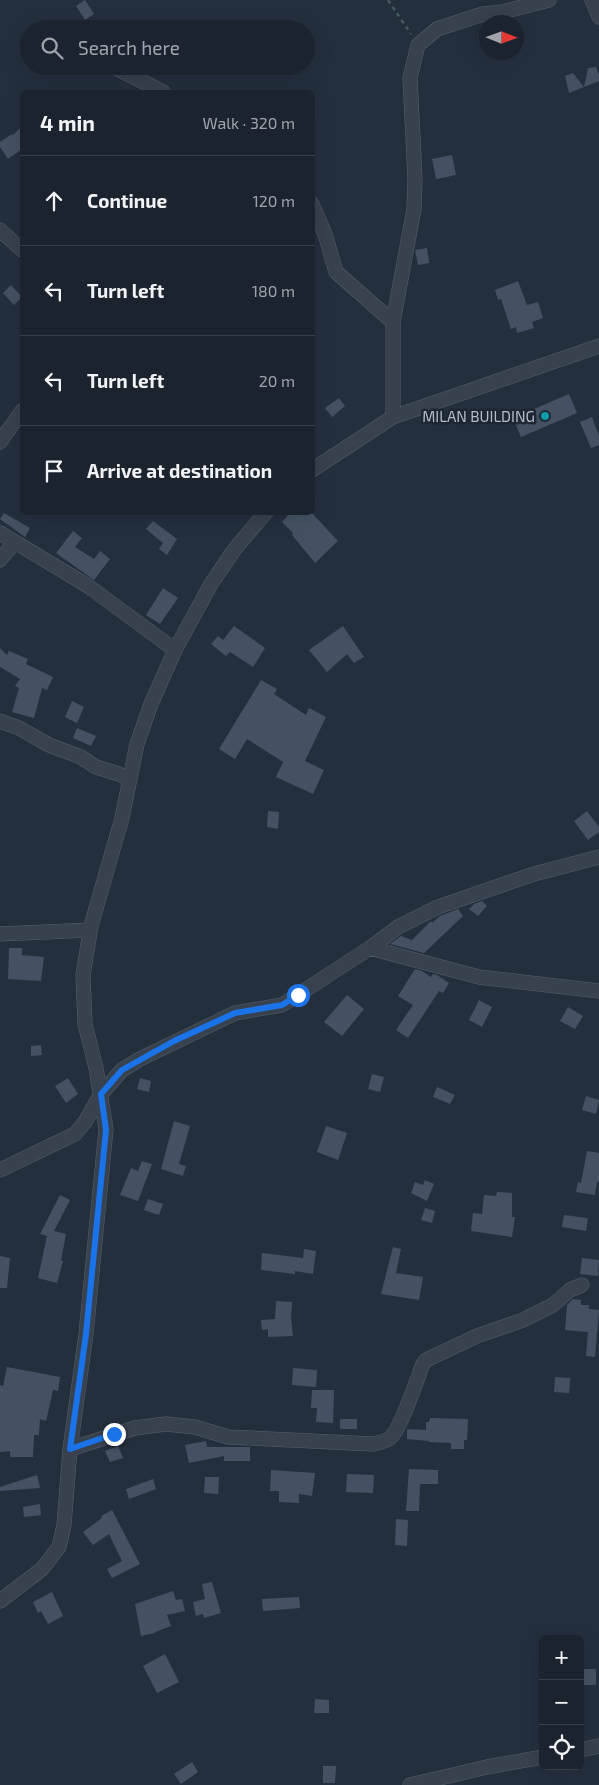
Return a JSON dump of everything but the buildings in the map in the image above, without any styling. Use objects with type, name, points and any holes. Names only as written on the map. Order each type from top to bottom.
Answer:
[{"type":"street","points":[[483,14],[487,0]]},
{"type":"street","points":[[492,0],[502,12]]},
{"type":"street","points":[[393,417],[393,322],[414,209],[415,180],[410,78],[418,45],[437,29],[483,14],[502,12],[549,0]]},
{"type":"street","points":[[592,0],[599,17]]},
{"type":"street","points":[[130,75],[159,90]]},
{"type":"street","points":[[315,211],[325,234],[336,272],[393,322]]},
{"type":"street","points":[[0,230],[20,248]]},
{"type":"street","points":[[315,468],[393,417],[599,346]]},
{"type":"street","points":[[0,442],[20,414]]},
{"type":"street","points":[[0,1601],[42,1569],[59,1547],[64,1526],[70,1449],[86,1334],[106,1130],[101,1094],[85,1024],[83,975],[90,930],[122,818],[137,744],[151,704],[175,650],[211,584],[234,550],[263,515]]},
{"type":"street","points":[[0,533],[88,586],[175,650]]},
{"type":"street","points":[[0,560],[15,542]]},
{"type":"street","points":[[0,721],[20,728],[49,745],[81,757],[96,767],[119,774],[130,780]]},
{"type":"street","points":[[0,1170],[75,1134],[85,1122],[101,1094],[122,1070],[140,1059],[235,1013],[282,1005],[370,948],[398,927],[438,907],[534,874],[599,857]]},
{"type":"street","points":[[0,934],[90,930]]},
{"type":"street","points":[[370,948],[479,977],[599,991]]},
{"type":"street","points":[[70,1449],[135,1428],[166,1424],[195,1427],[228,1437],[373,1444],[386,1441],[394,1435],[426,1360],[477,1336],[523,1320],[553,1305],[570,1290],[582,1285]]},
{"type":"street","points":[[584,1749],[599,1746]]},
{"type":"street","points":[[410,1785],[487,1767],[539,1758]]},
{"type":"path","points":[[388,0],[418,45]]},
{"type":"place","name":"MILAN BUILDING","points":[[545,416]]},
{"type":"route","points":[[114,1434],[70,1449],[86,1334],[106,1130],[101,1094],[122,1070],[174,1041],[235,1013],[282,1005],[298,995]]}]
